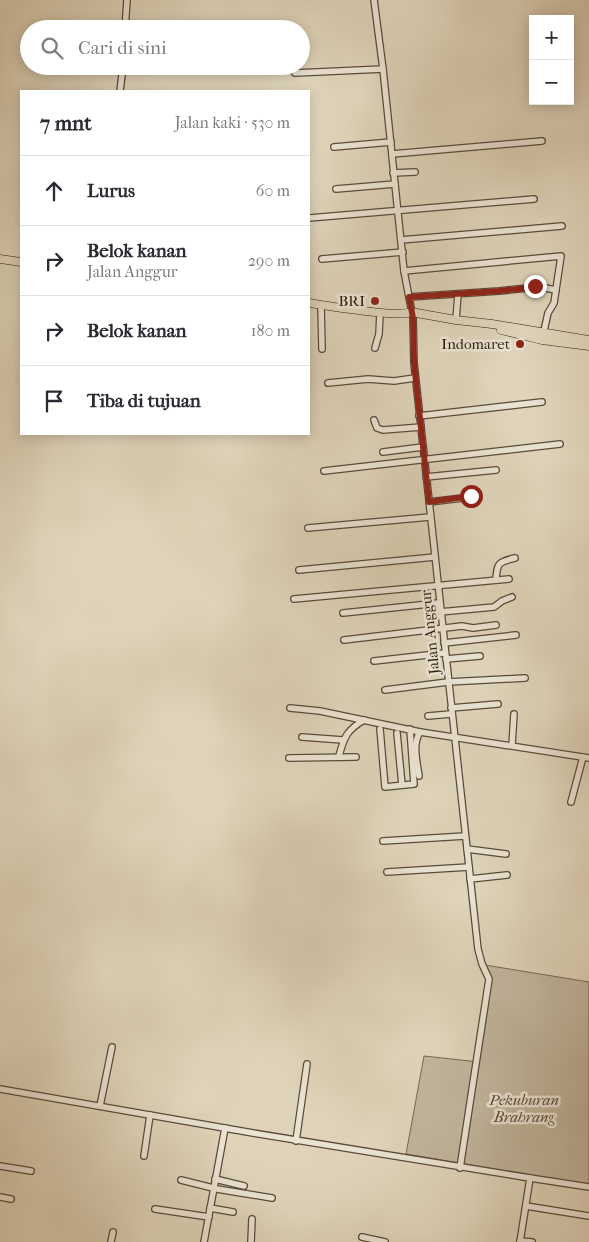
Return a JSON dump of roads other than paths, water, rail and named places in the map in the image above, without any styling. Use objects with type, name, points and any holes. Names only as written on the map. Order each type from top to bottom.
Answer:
[{"type":"main road","points":[[0,259],[20,262]]},
{"type":"main road","points":[[310,303],[456,320],[589,346]]},
{"type":"main road","points":[[410,315],[492,326]]},
{"type":"main road","points":[[543,336],[589,340]]},
{"type":"street","points":[[126,20],[127,0]]},
{"type":"street","name":"Jalan Anggur","points":[[374,0],[404,271],[409,297],[440,612],[478,949],[489,979],[460,1168]]},
{"type":"street","points":[[310,72],[383,68]]},
{"type":"street","points":[[120,90],[121,75]]},
{"type":"street","points":[[392,154],[542,141]]},
{"type":"street","points":[[334,146],[391,142]]},
{"type":"street","points":[[394,173],[415,172]]},
{"type":"street","points":[[336,189],[395,184]]},
{"type":"street","points":[[310,218],[534,199]]},
{"type":"street","points":[[401,240],[562,226]]},
{"type":"street","points":[[322,259],[402,252]]},
{"type":"street","points":[[404,271],[561,256],[554,303],[548,313],[543,336]]},
{"type":"street","points":[[409,297],[535,286],[556,290]]},
{"type":"street","points":[[456,320],[458,294]]},
{"type":"street","points":[[321,305],[322,349]]},
{"type":"street","points":[[375,348],[380,312]]},
{"type":"street","points":[[328,383],[368,380],[394,381],[416,378]]},
{"type":"street","points":[[420,416],[542,402]]},
{"type":"street","points":[[374,420],[377,428],[383,430],[421,427]]},
{"type":"street","points":[[324,471],[560,444]]},
{"type":"street","points":[[383,452],[423,447]]},
{"type":"street","points":[[426,477],[496,470]]},
{"type":"street","points":[[429,502],[471,496]]},
{"type":"street","points":[[308,528],[430,516]]},
{"type":"street","points":[[299,570],[435,557]]},
{"type":"street","points":[[496,580],[498,565],[501,562],[514,558]]},
{"type":"street","points":[[294,599],[509,579]]},
{"type":"street","points":[[440,612],[492,608],[496,607],[502,600],[512,598]]},
{"type":"street","points":[[344,613],[440,603]]},
{"type":"street","points":[[344,640],[462,626],[473,628],[496,625]]},
{"type":"street","points":[[444,643],[516,635]]},
{"type":"street","points":[[374,661],[445,656],[480,656]]},
{"type":"street","points":[[385,690],[448,682],[525,678]]},
{"type":"street","points":[[428,716],[498,704]]},
{"type":"street","points":[[290,708],[320,711],[420,732],[586,758],[571,802]]},
{"type":"street","points":[[512,745],[514,714]]},
{"type":"street","points":[[339,756],[343,740],[352,727],[364,720]]},
{"type":"street","points":[[380,729],[386,787],[414,784],[410,729]]},
{"type":"street","points":[[419,776],[415,745],[420,732]]},
{"type":"street","points":[[397,733],[402,785]]},
{"type":"street","points":[[302,736],[343,740]]},
{"type":"street","points":[[289,758],[356,757]]},
{"type":"street","points":[[383,841],[465,836]]},
{"type":"street","points":[[467,850],[506,854]]},
{"type":"street","points":[[387,872],[469,866]]},
{"type":"street","points":[[470,879],[507,875]]},
{"type":"street","points":[[100,1106],[112,1047]]},
{"type":"street","points":[[296,1141],[307,1064]]},
{"type":"street","points":[[0,1089],[296,1141],[589,1187]]},
{"type":"street","points":[[144,1156],[150,1114]]},
{"type":"street","points":[[204,1242],[225,1128]]},
{"type":"street","points":[[0,1166],[31,1171]]},
{"type":"street","points":[[530,1178],[520,1241],[532,1242]]},
{"type":"street","points":[[215,1179],[244,1186]]},
{"type":"street","points":[[181,1180],[213,1188],[272,1198]]},
{"type":"street","points":[[0,1197],[11,1199]]},
{"type":"street","points":[[526,1206],[589,1216]]},
{"type":"street","points":[[155,1208],[209,1217]]},
{"type":"street","points":[[210,1208],[233,1212]]},
{"type":"street","points":[[251,1242],[252,1219]]},
{"type":"street","points":[[111,1242],[113,1232]]},
{"type":"street","points":[[362,1237],[368,1240],[385,1242]]},
{"type":"place","name":"BRI","points":[[375,301]]},
{"type":"place","name":"Indomaret","points":[[520,344]]},
{"type":"park label","name":"Pekuburan Brahrang","points":[[524,1108]]}]
